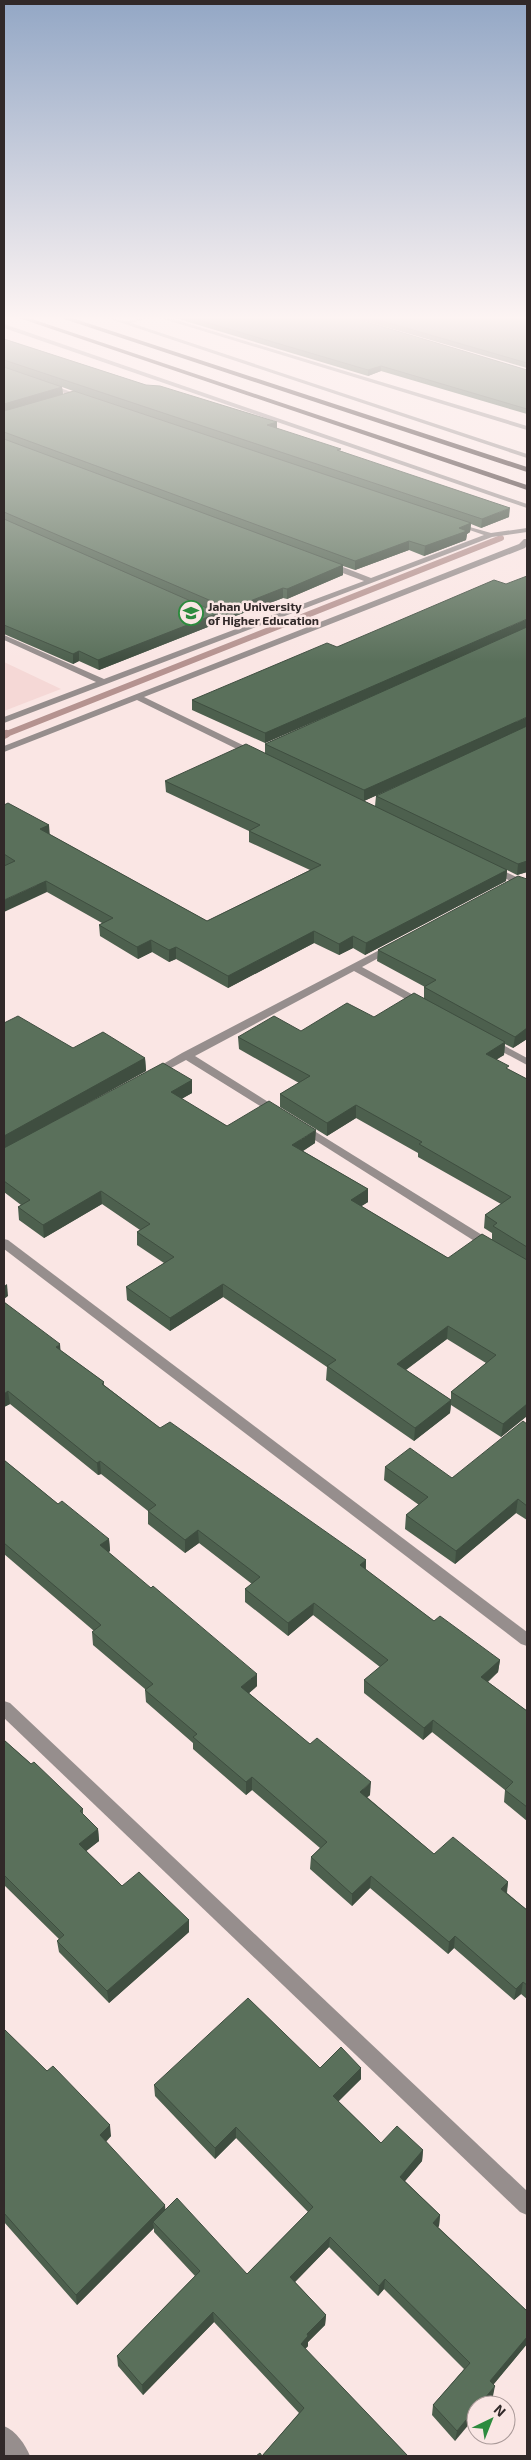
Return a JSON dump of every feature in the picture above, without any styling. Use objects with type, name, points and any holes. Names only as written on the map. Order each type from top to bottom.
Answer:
[{"type":"highway","points":[[360,432],[527,488]]},
{"type":"highway","points":[[409,432],[527,470]]},
{"type":"street","points":[[311,432],[527,506]]},
{"type":"street","points":[[452,432],[527,456]]},
{"type":"street","points":[[444,519],[491,535]]},
{"type":"street","points":[[4,720],[491,535],[527,530]]},
{"type":"street","points":[[4,749],[135,696],[525,545]]},
{"type":"street","points":[[314,560],[369,580]]},
{"type":"street","points":[[199,610],[243,629]]},
{"type":"street","points":[[4,637],[102,682]]},
{"type":"street","points":[[135,696],[259,754]]},
{"type":"street","points":[[481,864],[520,882]]},
{"type":"street","points":[[143,1079],[405,940]]},
{"type":"street","points":[[354,967],[432,1010]]},
{"type":"street","points":[[484,1038],[527,1062]]},
{"type":"street","points":[[186,1055],[502,1253]]},
{"type":"street","points":[[4,1243],[527,1640]]},
{"type":"street","points":[[4,1708],[527,2205]]},
{"type":"street","points":[[4,2437],[18,2456]]},
{"type":"shaded area","points":[[4,662],[61,689],[4,711]]},
{"type":"building","points":[[4,432],[197,432],[471,523],[459,528],[467,531],[425,546],[409,541],[355,561]]},
{"type":"building","points":[[220,432],[288,432],[510,508],[482,519]]},
{"type":"building","points":[[4,439],[343,565],[287,589],[283,588],[230,609],[4,512]]},
{"type":"building","points":[[4,519],[218,613],[98,660],[79,651],[73,654],[4,625]]},
{"type":"building","points":[[527,576],[527,619],[265,733],[192,700],[327,643],[337,647],[494,580],[506,584]]},
{"type":"building","points":[[527,627],[527,717],[364,790],[265,744]]},
{"type":"building","points":[[527,726],[527,861],[518,864],[376,796]]},
{"type":"building","points":[[246,744],[507,870],[366,943],[353,936],[339,944],[314,931],[228,976],[176,947],[169,950],[151,940],[137,947],[99,925],[113,918],[46,881],[4,900],[4,866],[15,861],[4,854],[4,805],[8,803],[49,825],[40,829],[207,921],[321,865],[249,831],[260,825],[165,781]]},
{"type":"building","points":[[518,876],[527,879],[527,1028],[515,1037],[424,987],[436,980],[378,950]]},
{"type":"building","points":[[414,993],[505,1042],[486,1054],[509,1066],[506,1068],[527,1079],[527,1247],[493,1226],[497,1223],[485,1215],[511,1197],[419,1144],[422,1142],[356,1105],[327,1123],[280,1094],[310,1076],[238,1037],[274,1016],[301,1031],[347,1003],[374,1017]]},
{"type":"building","points":[[18,1016],[73,1048],[103,1032],[145,1058],[4,1136],[4,1023]]},
{"type":"building","points":[[163,1063],[192,1080],[171,1092],[227,1126],[269,1101],[316,1130],[292,1145],[368,1189],[351,1200],[448,1258],[482,1234],[527,1260],[527,1404],[503,1424],[451,1392],[496,1355],[448,1326],[397,1364],[451,1400],[415,1428],[327,1366],[336,1360],[223,1284],[170,1318],[126,1287],[174,1257],[137,1232],[150,1224],[101,1191],[43,1225],[18,1207],[30,1200],[4,1181],[4,1148]]},
{"type":"building","points":[[4,1302],[60,1344],[56,1347],[104,1382],[102,1384],[160,1428],[170,1422],[366,1560],[360,1565],[434,1621],[440,1616],[500,1660],[481,1677],[527,1711],[527,1807],[505,1790],[513,1782],[433,1720],[424,1728],[364,1680],[388,1660],[314,1603],[288,1623],[245,1589],[260,1577],[198,1530],[185,1540],[148,1511],[156,1505],[100,1461],[97,1463],[8,1391],[4,1394]]},
{"type":"building","points":[[523,1421],[527,1424],[527,1506],[518,1499],[456,1551],[406,1515],[428,1497],[385,1467],[410,1448],[452,1478]]},
{"type":"building","points":[[4,1460],[58,1504],[62,1501],[109,1539],[100,1545],[151,1588],[153,1586],[257,1674],[241,1687],[310,1744],[317,1738],[371,1782],[360,1792],[434,1854],[453,1837],[508,1882],[501,1889],[527,1910],[527,1985],[523,1982],[516,1989],[455,1936],[449,1942],[371,1876],[352,1894],[311,1857],[327,1842],[252,1777],[246,1782],[193,1737],[197,1734],[145,1690],[153,1684],[92,1632],[101,1625],[4,1543]]},
{"type":"building","points":[[4,1740],[31,1764],[34,1762],[83,1809],[80,1811],[98,1829],[79,1844],[122,1886],[139,1872],[189,1920],[107,1991],[57,1941],[64,1935],[4,1875]]},
{"type":"building","points":[[248,1998],[320,2068],[341,2047],[361,2068],[333,2096],[381,2143],[397,2126],[423,2150],[400,2177],[440,2215],[433,2223],[527,2311],[527,2337],[490,2381],[495,2386],[487,2395],[466,2395],[466,2420],[457,2431],[433,2405],[470,2363],[385,2279],[379,2286],[330,2237],[290,2277],[326,2315],[307,2334],[308,2336],[301,2344],[408,2456],[262,2456],[304,2408],[213,2312],[142,2385],[117,2356],[200,2271],[153,2222],[177,2198],[247,2274],[313,2207],[236,2127],[215,2148],[154,2085]]},
{"type":"building","points":[[4,2029],[47,2071],[53,2066],[110,2125],[100,2135],[165,2205],[76,2295],[4,2213]]},
{"type":"waterway","points":[[6,734],[4,735],[501,538]]},
{"type":"place","name":"Jahan University of Higher Education","points":[[191,613]]}]
